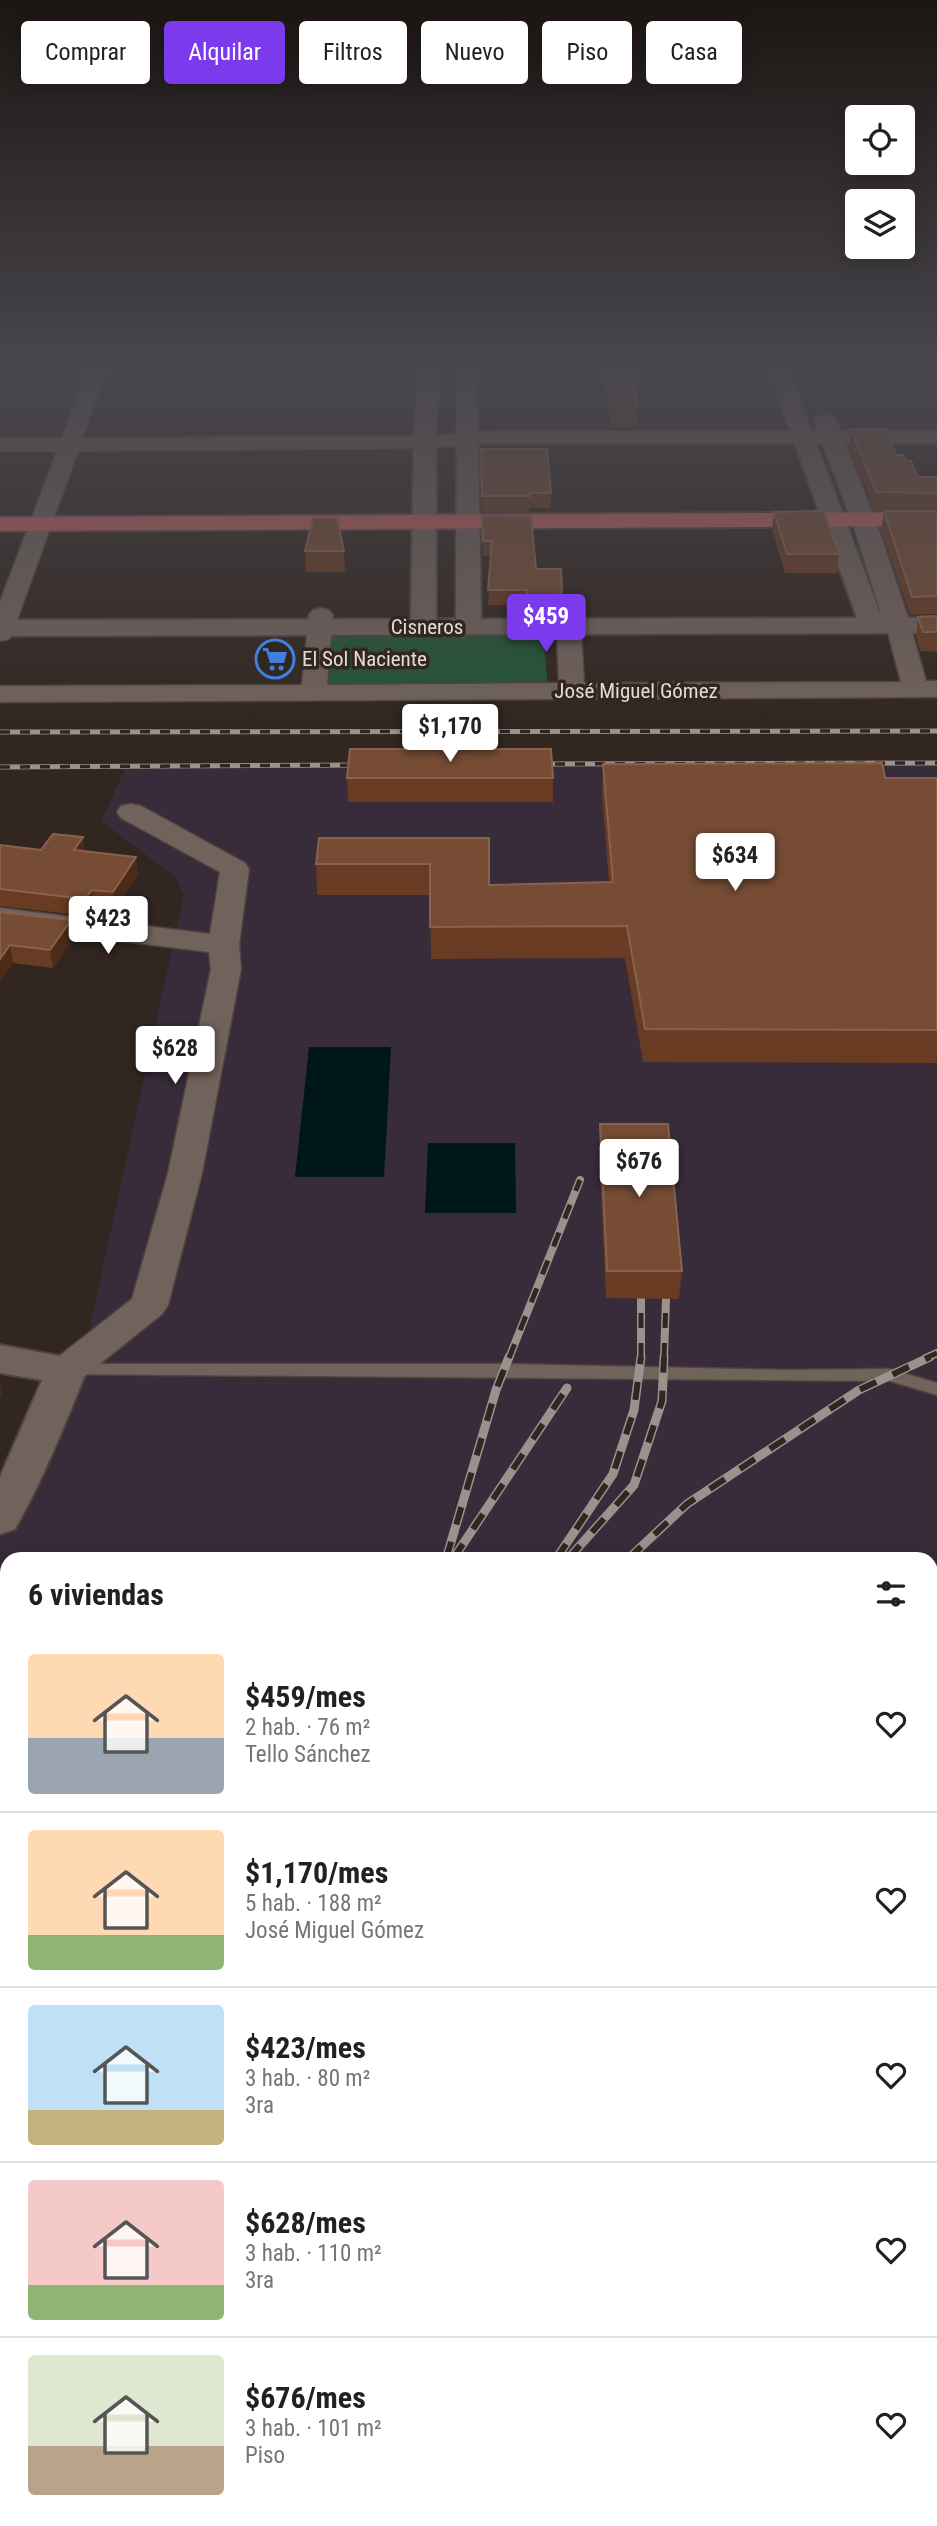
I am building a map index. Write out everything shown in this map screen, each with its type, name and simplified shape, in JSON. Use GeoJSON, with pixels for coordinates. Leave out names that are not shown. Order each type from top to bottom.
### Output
{"type":"FeatureCollection","features":[{"type":"Feature","properties":{"kind":"highway"},"geometry":{"type":"LineString","coordinates":[[0,524],[937,519]]}},
{"type":"Feature","properties":{"kind":"street"},"geometry":{"type":"LineString","coordinates":[[2,624],[54,489]]}},
{"type":"Feature","properties":{"kind":"street"},"geometry":{"type":"LineString","coordinates":[[423,621],[426,489]]}},
{"type":"Feature","properties":{"kind":"street"},"geometry":{"type":"LineString","coordinates":[[466,489],[469,622]]}},
{"type":"Feature","properties":{"kind":"street"},"geometry":{"type":"LineString","coordinates":[[822,489],[870,619]]}},
{"type":"Feature","properties":{"kind":"street"},"geometry":{"type":"LineString","coordinates":[[851,489],[897,619],[927,689]]}},
{"type":"Feature","properties":{"kind":"street","name":"Cisneros"},"geometry":{"type":"LineString","coordinates":[[2,624],[897,619],[937,613]]}},
{"type":"Feature","properties":{"kind":"street","name":"Cisneros"},"geometry":{"type":"LineString","coordinates":[[897,619],[937,625]]}},
{"type":"Feature","properties":{"kind":"street"},"geometry":{"type":"LineString","coordinates":[[314,693],[320,621]]}},
{"type":"Feature","properties":{"kind":"street"},"geometry":{"type":"LineString","coordinates":[[567,621],[572,691]]}},
{"type":"Feature","properties":{"kind":"street","name":"José Miguel Gómez"},"geometry":{"type":"LineString","coordinates":[[0,694],[927,689]]}},
{"type":"Feature","properties":{"kind":"street"},"geometry":{"type":"LineString","coordinates":[[0,1518],[22,1476],[67,1370],[149,1305],[185,1173],[226,969],[224,945],[234,869],[131,812]]}},
{"type":"Feature","properties":{"kind":"street"},"geometry":{"type":"LineString","coordinates":[[0,917],[224,945]]}},
{"type":"Feature","properties":{"kind":"street"},"geometry":{"type":"LineString","coordinates":[[0,1359],[67,1370]]}},
{"type":"Feature","properties":{"kind":"lane"},"geometry":{"type":"LineString","coordinates":[[67,1370],[476,1370],[784,1376],[890,1375],[937,1389]]}},
{"type":"Feature","properties":{"kind":"shaded area"},"geometry":{"type":"Polygon","coordinates":[[[937,761],[937,1552],[0,1552],[0,1513],[81,1368],[184,894],[174,876],[101,821],[125,769],[937,761]]]}},
{"type":"Feature","properties":{"kind":"shaded area"},"geometry":{"type":"Polygon","coordinates":[[[309,1047],[391,1047],[384,1177],[295,1177],[309,1047]]]}},
{"type":"Feature","properties":{"kind":"shaded area"},"geometry":{"type":"Polygon","coordinates":[[[428,1143],[515,1143],[516,1213],[425,1213],[428,1143]]]}},
{"type":"Feature","properties":{"kind":"green space"},"geometry":{"type":"Polygon","coordinates":[[[331,634],[543,634],[548,688],[322,690],[331,634]]]}},
{"type":"Feature","properties":{"kind":"building"},"geometry":{"type":"Polygon","coordinates":[[[482,489],[551,489],[551,493],[529,493],[530,496],[482,496],[482,489]]]}},
{"type":"Feature","properties":{"kind":"building"},"geometry":{"type":"Polygon","coordinates":[[[875,489],[937,489],[937,493],[876,492],[875,489]]]}},
{"type":"Feature","properties":{"kind":"building"},"geometry":{"type":"Polygon","coordinates":[[[824,511],[839,554],[787,554],[774,512],[824,511]]]}},
{"type":"Feature","properties":{"kind":"building"},"geometry":{"type":"Polygon","coordinates":[[[884,511],[937,511],[937,596],[912,597],[884,511]]]}},
{"type":"Feature","properties":{"kind":"building"},"geometry":{"type":"Polygon","coordinates":[[[482,516],[531,516],[536,569],[561,569],[562,592],[557,595],[527,595],[527,590],[488,590],[492,541],[483,541],[482,516]]]}},
{"type":"Feature","properties":{"kind":"building"},"geometry":{"type":"Polygon","coordinates":[[[313,518],[337,518],[344,551],[305,551],[313,518]]]}},
{"type":"Feature","properties":{"kind":"building"},"geometry":{"type":"Polygon","coordinates":[[[937,616],[937,632],[923,632],[918,617],[937,616]]]}},
{"type":"Feature","properties":{"kind":"building"},"geometry":{"type":"Polygon","coordinates":[[[350,749],[551,749],[553,778],[347,778],[350,749]]]}},
{"type":"Feature","properties":{"kind":"building"},"geometry":{"type":"Polygon","coordinates":[[[882,763],[885,778],[937,778],[937,1030],[645,1029],[627,926],[430,927],[430,864],[316,864],[319,838],[489,838],[489,885],[613,882],[603,764],[882,763]]]}},
{"type":"Feature","properties":{"kind":"building"},"geometry":{"type":"Polygon","coordinates":[[[53,834],[83,837],[74,850],[136,857],[113,892],[92,890],[85,899],[0,889],[0,845],[41,850],[53,834]]]}},
{"type":"Feature","properties":{"kind":"building"},"geometry":{"type":"Polygon","coordinates":[[[0,912],[71,920],[50,950],[10,945],[0,959],[0,912]]]}},
{"type":"Feature","properties":{"kind":"building"},"geometry":{"type":"Polygon","coordinates":[[[600,1124],[668,1124],[682,1271],[607,1271],[600,1124]]]}},
{"type":"Feature","properties":{"kind":"railway"},"geometry":{"type":"LineString","coordinates":[[0,732],[937,731]]}},
{"type":"Feature","properties":{"kind":"railway"},"geometry":{"type":"LineString","coordinates":[[535,764],[937,763]]}},
{"type":"Feature","properties":{"kind":"railway"},"geometry":{"type":"LineString","coordinates":[[0,767],[367,765]]}},
{"type":"Feature","properties":{"kind":"railway"},"geometry":{"type":"LineString","coordinates":[[509,1358],[580,1180]]}},
{"type":"Feature","properties":{"kind":"railway"},"geometry":{"type":"LineString","coordinates":[[641,1299],[641,1357]]}},
{"type":"Feature","properties":{"kind":"railway"},"geometry":{"type":"LineString","coordinates":[[664,1358],[666,1299]]}},
{"type":"Feature","properties":{"kind":"railway"},"geometry":{"type":"LineString","coordinates":[[926,1358],[937,1353]]}},
{"type":"Feature","properties":{"kind":"railway"},"geometry":{"type":"LineString","coordinates":[[448,1552],[496,1390],[509,1357]]}},
{"type":"Feature","properties":{"kind":"railway"},"geometry":{"type":"LineString","coordinates":[[561,1552],[613,1474],[634,1410],[641,1357]]}},
{"type":"Feature","properties":{"kind":"railway"},"geometry":{"type":"LineString","coordinates":[[574,1552],[634,1485],[662,1401],[664,1357]]}},
{"type":"Feature","properties":{"kind":"railway"},"geometry":{"type":"LineString","coordinates":[[636,1552],[687,1504],[859,1390],[930,1357]]}},
{"type":"Feature","properties":{"kind":"railway"},"geometry":{"type":"LineString","coordinates":[[458,1552],[567,1388]]}},
{"type":"Feature","properties":{"kind":"place","name":"El Sol Naciente"},"geometry":{"type":"Point","coordinates":[275,659]}}]}
